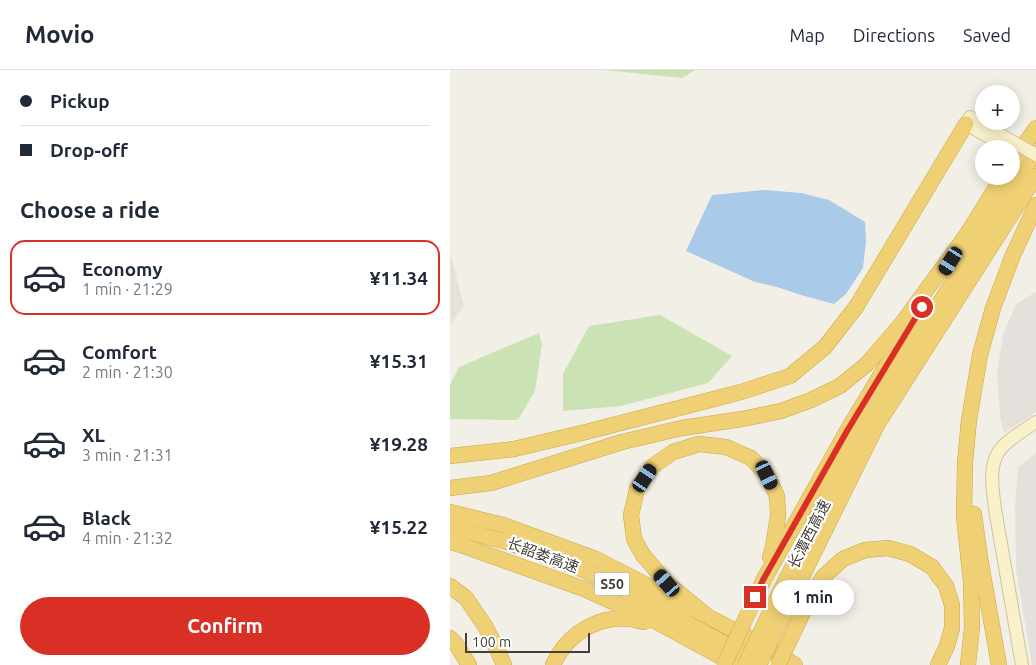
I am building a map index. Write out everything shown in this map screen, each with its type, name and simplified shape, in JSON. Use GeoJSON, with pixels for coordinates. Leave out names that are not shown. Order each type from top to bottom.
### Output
{"type":"FeatureCollection","features":[{"type":"Feature","properties":{"kind":"highway"},"geometry":{"type":"LineString","coordinates":[[450,456],[514,449],[741,392],[790,376],[825,347],[856,307],[966,124]]}},
{"type":"Feature","properties":{"kind":"highway"},"geometry":{"type":"LineString","coordinates":[[1020,151],[1036,128]]}},
{"type":"Feature","properties":{"kind":"highway","name":"长潭西高速"},"geometry":{"type":"LineString","coordinates":[[759,665],[785,595],[866,419],[1036,153]]}},
{"type":"Feature","properties":{"kind":"highway","name":"长潭西高速"},"geometry":{"type":"LineString","coordinates":[[745,665],[877,425],[1036,176]]}},
{"type":"Feature","properties":{"kind":"highway"},"geometry":{"type":"LineString","coordinates":[[724,665],[763,580],[852,423],[997,185]]}},
{"type":"Feature","properties":{"kind":"highway"},"geometry":{"type":"LineString","coordinates":[[968,665],[972,627],[971,583],[964,516],[965,463],[969,420],[980,355],[993,308],[1013,255],[1036,205]]}},
{"type":"Feature","properties":{"kind":"highway"},"geometry":{"type":"LineString","coordinates":[[450,488],[491,483],[622,442],[682,428],[771,413],[812,400],[840,386],[867,364],[902,322],[970,230]]}},
{"type":"Feature","properties":{"kind":"highway"},"geometry":{"type":"LineString","coordinates":[[969,420],[974,512],[980,558],[1000,665]]}},
{"type":"Feature","properties":{"kind":"highway"},"geometry":{"type":"LineString","coordinates":[[707,616],[667,583],[643,556],[634,539],[631,515],[637,489],[653,466],[673,452],[699,444],[726,446],[751,458],[767,475],[776,496],[778,516],[773,547],[763,580]]}},
{"type":"Feature","properties":{"kind":"highway"},"geometry":{"type":"LineString","coordinates":[[450,512],[503,525],[596,560],[769,648],[790,664],[805,608],[823,577],[843,559],[865,550],[888,548],[910,554],[932,567],[946,586],[952,605],[952,628],[947,646],[938,665]]}},
{"type":"Feature","properties":{"kind":"highway","name":"长韶娄高速"},"geometry":{"type":"LineString","coordinates":[[450,527],[507,542],[586,571],[669,613],[763,665]]}},
{"type":"Feature","properties":{"kind":"highway","name":"长韶娄高速"},"geometry":{"type":"LineString","coordinates":[[450,542],[584,589],[655,621],[736,665]]}},
{"type":"Feature","properties":{"kind":"highway"},"geometry":{"type":"LineString","coordinates":[[450,586],[466,598],[485,626],[498,649],[504,665]]}},
{"type":"Feature","properties":{"kind":"highway"},"geometry":{"type":"LineString","coordinates":[[553,665],[559,653],[572,637],[587,627],[607,619],[635,619],[676,633]]}},
{"type":"Feature","properties":{"kind":"highway"},"geometry":{"type":"LineString","coordinates":[[450,638],[469,665]]}},
{"type":"Feature","properties":{"kind":"street"},"geometry":{"type":"LineString","coordinates":[[966,124],[970,117],[1001,140]]}},
{"type":"Feature","properties":{"kind":"street"},"geometry":{"type":"LineString","coordinates":[[1020,149],[1036,153]]}},
{"type":"Feature","properties":{"kind":"street"},"geometry":{"type":"LineString","coordinates":[[1020,153],[1036,164]]}},
{"type":"Feature","properties":{"kind":"street"},"geometry":{"type":"LineString","coordinates":[[1022,665],[992,483],[993,467],[998,452],[1014,437],[1036,422]]}},
{"type":"Feature","properties":{"kind":"street"},"geometry":{"type":"LineString","coordinates":[[1028,665],[1000,510],[998,485],[1000,466],[1006,453],[1036,430]]}},
{"type":"Feature","properties":{"kind":"shaded area"},"geometry":{"type":"Polygon","coordinates":[[[450,253],[464,306],[450,325],[450,253]]]}},
{"type":"Feature","properties":{"kind":"shaded area"},"geometry":{"type":"Polygon","coordinates":[[[1036,292],[1036,412],[1004,433],[1000,416],[997,373],[1003,335],[1016,304],[1036,292]]]}},
{"type":"Feature","properties":{"kind":"shaded area"},"geometry":{"type":"Polygon","coordinates":[[[1036,453],[1036,665],[1032,665],[1016,570],[1015,506],[1018,467],[1036,453]]]}},
{"type":"Feature","properties":{"kind":"green space"},"geometry":{"type":"Polygon","coordinates":[[[604,70],[695,70],[682,78],[604,70]]]}},
{"type":"Feature","properties":{"kind":"green space"},"geometry":{"type":"Polygon","coordinates":[[[660,315],[732,356],[708,383],[621,406],[563,411],[563,374],[589,326],[660,315]]]}},
{"type":"Feature","properties":{"kind":"green space"},"geometry":{"type":"Polygon","coordinates":[[[539,333],[542,344],[535,391],[518,420],[450,419],[450,385],[459,367],[539,333]]]}},
{"type":"Feature","properties":{"kind":"water"},"geometry":{"type":"Polygon","coordinates":[[[765,190],[801,193],[829,200],[865,222],[866,241],[863,268],[846,294],[834,304],[755,282],[686,251],[712,195],[765,190]]]}},
{"type":"Feature","properties":{"kind":"route"},"geometry":{"type":"LineString","coordinates":[[755,597],[847,431],[922,307]]}}]}
